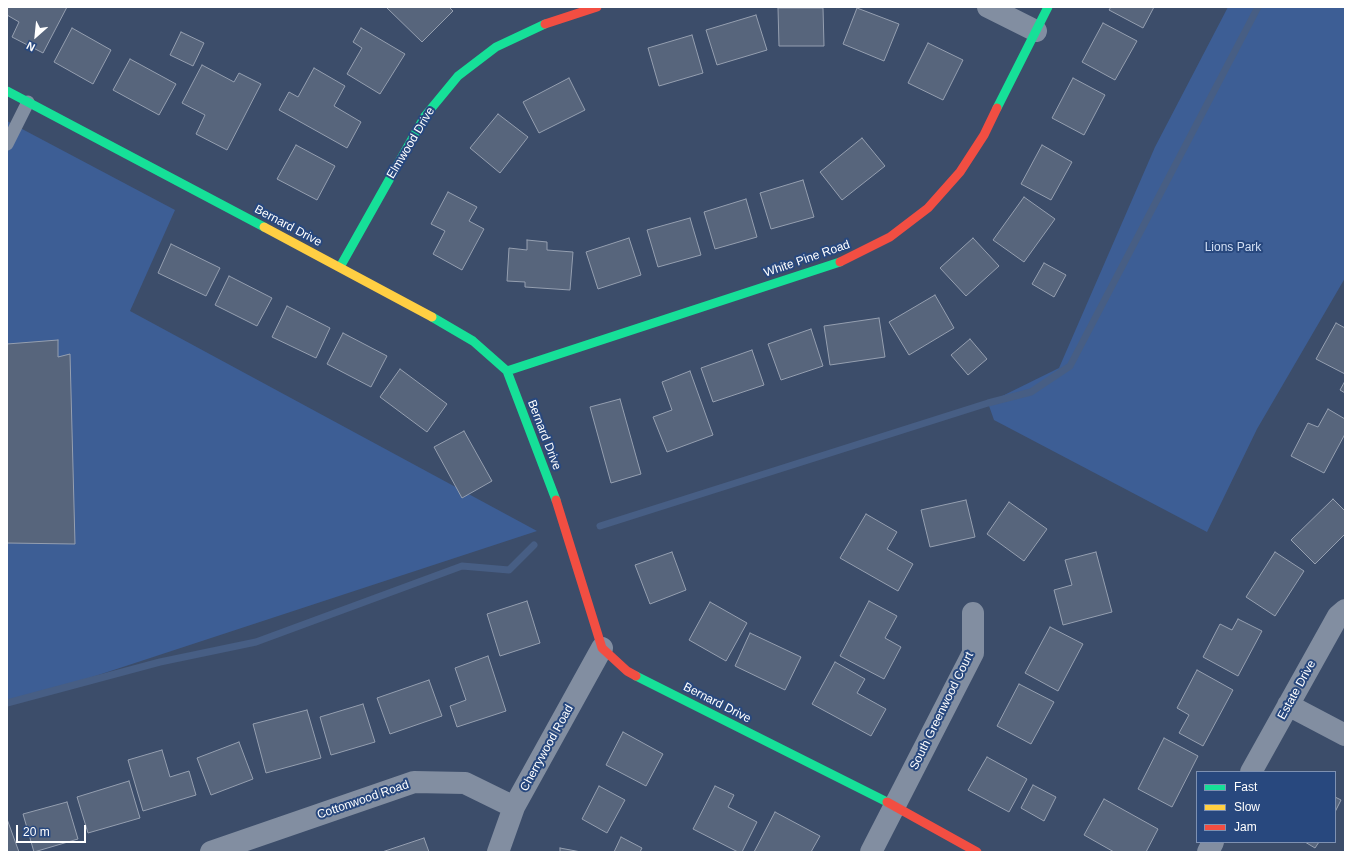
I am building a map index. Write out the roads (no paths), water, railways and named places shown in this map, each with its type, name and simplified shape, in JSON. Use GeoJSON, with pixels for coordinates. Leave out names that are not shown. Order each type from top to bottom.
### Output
{"type":"FeatureCollection","features":[{"type":"Feature","properties":{"kind":"street","name":"Elmwood Drive"},"geometry":{"type":"LineString","coordinates":[[340,267],[425,116],[458,76],[496,47],[536,27],[597,7]]}},
{"type":"Feature","properties":{"kind":"street"},"geometry":{"type":"LineString","coordinates":[[988,7],[1036,31]]}},
{"type":"Feature","properties":{"kind":"street","name":"White Pine Road"},"geometry":{"type":"LineString","coordinates":[[507,371],[847,260],[890,237],[928,208],[960,172],[984,135],[1048,7]]}},
{"type":"Feature","properties":{"kind":"street","name":"Bernard Drive"},"geometry":{"type":"LineString","coordinates":[[7,91],[340,267],[442,322],[473,341],[507,371],[561,513],[602,648],[627,671],[895,806],[977,852]]}},
{"type":"Feature","properties":{"kind":"street","name":"Estate Drive"},"geometry":{"type":"LineString","coordinates":[[1253,771],[1338,616],[1345,610]]}},
{"type":"Feature","properties":{"kind":"street","name":"South Greenwood Court"},"geometry":{"type":"LineString","coordinates":[[871,852],[973,653],[973,613]]}},
{"type":"Feature","properties":{"kind":"street","name":"Cherrywood Road"},"geometry":{"type":"LineString","coordinates":[[498,852],[514,807],[602,648]]}},
{"type":"Feature","properties":{"kind":"street"},"geometry":{"type":"LineString","coordinates":[[1288,705],[1345,735]]}},
{"type":"Feature","properties":{"kind":"street","name":"Cottonwood Road"},"geometry":{"type":"LineString","coordinates":[[211,852],[414,782],[465,783],[514,807]]}},
{"type":"Feature","properties":{"kind":"street"},"geometry":{"type":"LineString","coordinates":[[1208,852],[1212,843]]}},
{"type":"Feature","properties":{"kind":"lane"},"geometry":{"type":"LineString","coordinates":[[7,144],[28,102]]}},
{"type":"Feature","properties":{"kind":"waterway"},"geometry":{"type":"LineString","coordinates":[[600,526],[988,403],[1031,392],[1070,366],[1258,7]]}},
{"type":"Feature","properties":{"kind":"waterway"},"geometry":{"type":"LineString","coordinates":[[7,703],[160,662],[256,642],[462,566],[509,570],[534,545]]}},
{"type":"Feature","properties":{"kind":"park label","name":"Lions Park"},"geometry":{"type":"Point","coordinates":[1233,248]}}]}
